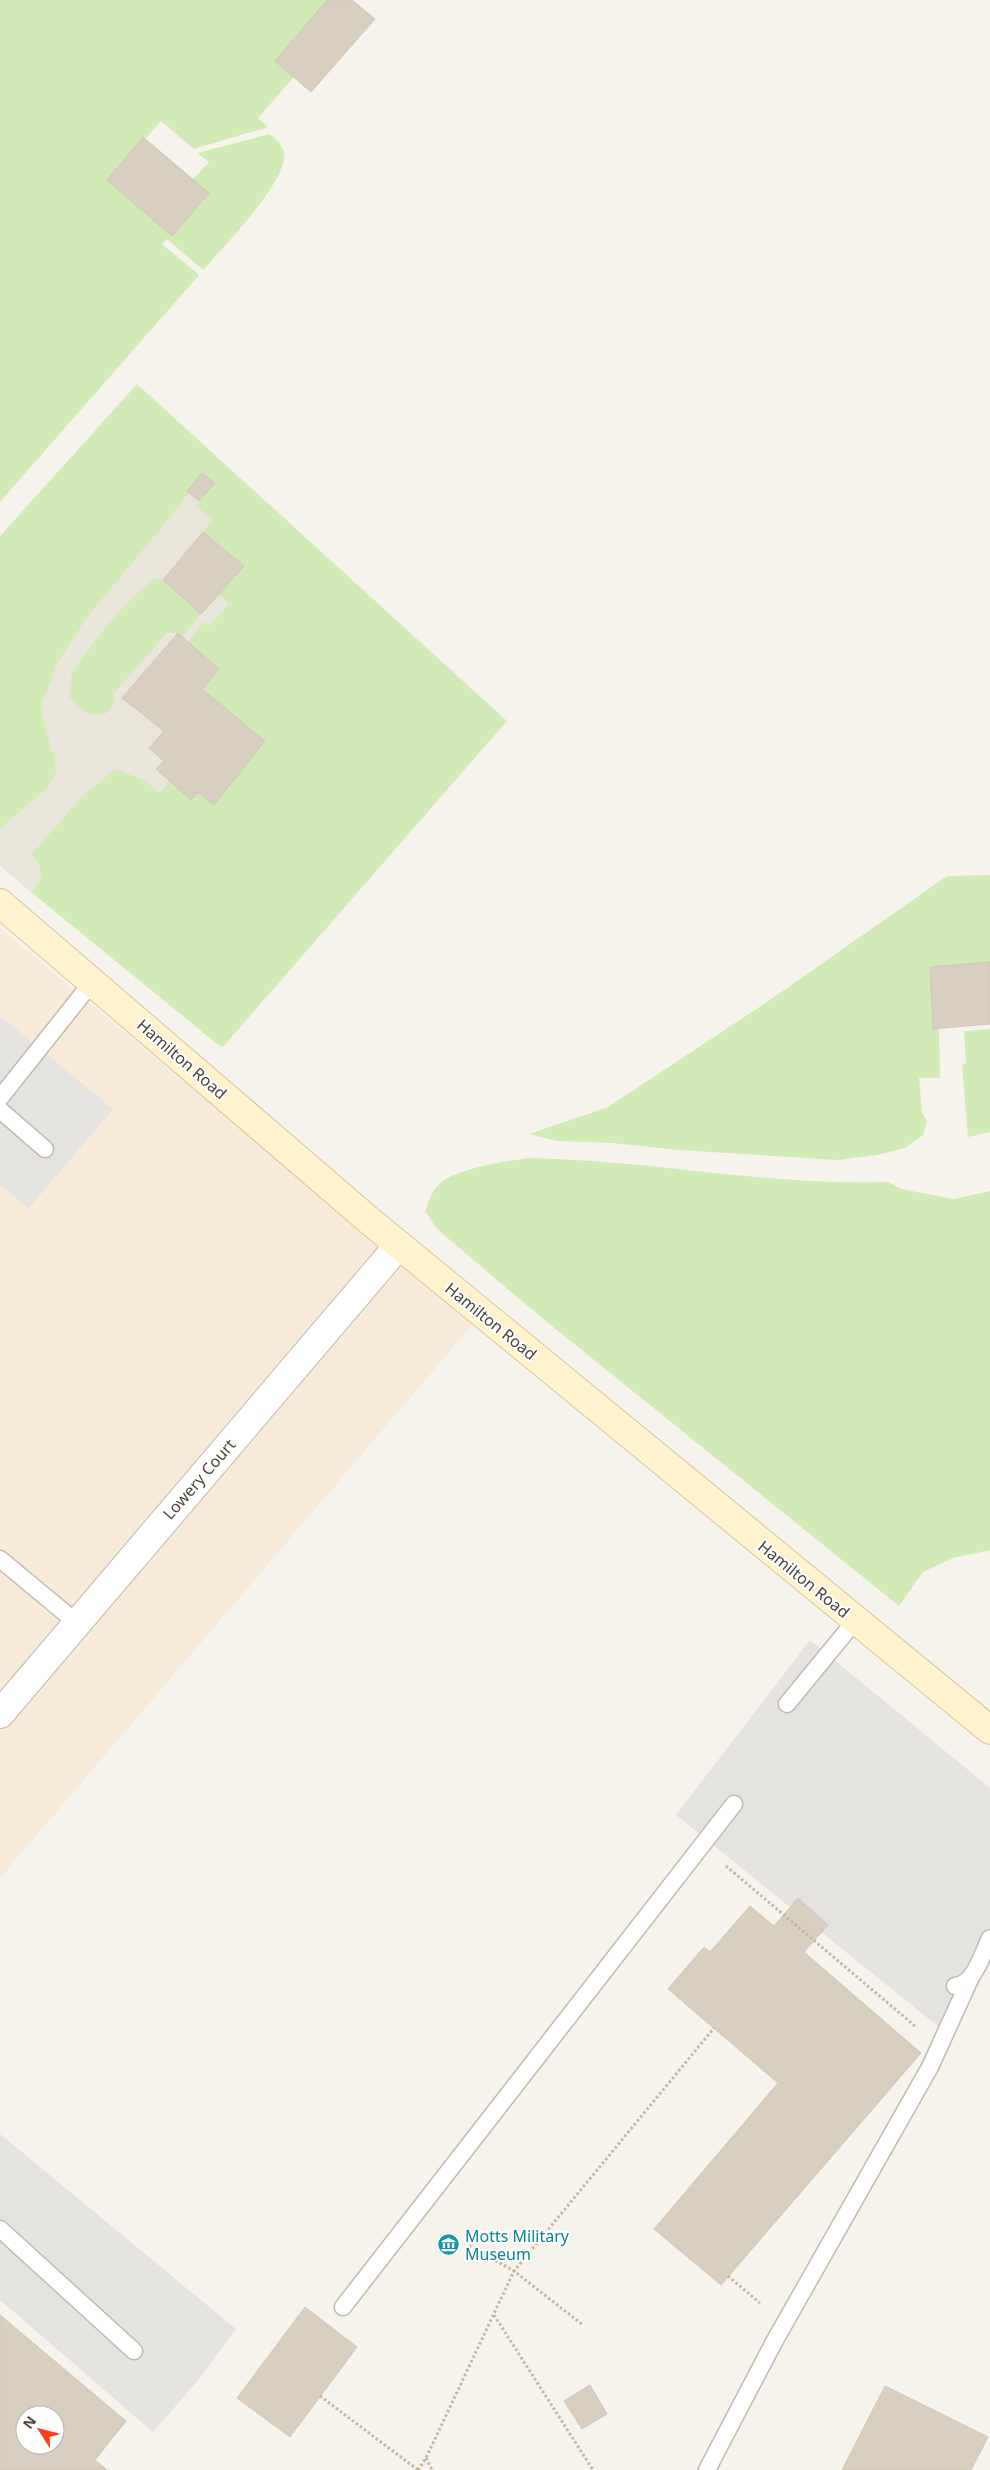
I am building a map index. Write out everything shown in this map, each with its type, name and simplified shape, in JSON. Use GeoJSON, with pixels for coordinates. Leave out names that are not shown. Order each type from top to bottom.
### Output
{"type":"FeatureCollection","features":[{"type":"Feature","properties":{"kind":"main road","name":"Hamilton Road"},"geometry":{"type":"LineString","coordinates":[[0,903],[399,1245],[990,1730]]}},
{"type":"Feature","properties":{"kind":"street","name":"Lowery Court"},"geometry":{"type":"LineString","coordinates":[[0,1714],[399,1245]]}},
{"type":"Feature","properties":{"kind":"lane"},"geometry":{"type":"LineString","coordinates":[[0,1098],[93,981]]}},
{"type":"Feature","properties":{"kind":"lane"},"geometry":{"type":"LineString","coordinates":[[0,1110],[45,1149]]}},
{"type":"Feature","properties":{"kind":"lane"},"geometry":{"type":"LineString","coordinates":[[0,1559],[77,1623]]}},
{"type":"Feature","properties":{"kind":"lane"},"geometry":{"type":"LineString","coordinates":[[788,1704],[855,1621]]}},
{"type":"Feature","properties":{"kind":"lane"},"geometry":{"type":"LineString","coordinates":[[343,2307],[734,1804]]}},
{"type":"Feature","properties":{"kind":"lane"},"geometry":{"type":"LineString","coordinates":[[706,2470],[774,2342],[930,2066],[990,1938]]}},
{"type":"Feature","properties":{"kind":"lane"},"geometry":{"type":"LineString","coordinates":[[955,1986],[962,1985],[971,1977]]}},
{"type":"Feature","properties":{"kind":"lane"},"geometry":{"type":"LineString","coordinates":[[0,2229],[134,2351]]}},
{"type":"Feature","properties":{"kind":"path"},"geometry":{"type":"LineString","coordinates":[[721,1862],[920,2030]]}},
{"type":"Feature","properties":{"kind":"path"},"geometry":{"type":"LineString","coordinates":[[320,2396],[418,2470],[426,2458],[514,2271],[714,2028]]}},
{"type":"Feature","properties":{"kind":"path"},"geometry":{"type":"LineString","coordinates":[[469,2246],[514,2271],[583,2325]]}},
{"type":"Feature","properties":{"kind":"path"},"geometry":{"type":"LineString","coordinates":[[728,2276],[762,2305]]}},
{"type":"Feature","properties":{"kind":"path"},"geometry":{"type":"LineString","coordinates":[[493,2315],[593,2470]]}},
{"type":"Feature","properties":{"kind":"path"},"geometry":{"type":"LineString","coordinates":[[426,2458],[432,2470]]}},
{"type":"Feature","properties":{"kind":"shaded area"},"geometry":{"type":"Polygon","coordinates":[[[189,493],[199,501],[197,507],[213,521],[204,532],[244,566],[229,603],[210,625],[219,669],[203,689],[265,741],[214,805],[160,792],[144,780],[125,774],[39,866],[42,877],[31,892],[0,866],[0,829],[47,788],[55,759],[45,728],[41,706],[48,686],[58,662],[89,615],[189,493]]]}},
{"type":"Feature","properties":{"kind":"shaded area"},"geometry":{"type":"Polygon","coordinates":[[[0,928],[473,1324],[0,1878],[0,928]]]}},
{"type":"Feature","properties":{"kind":"shaded area"},"geometry":{"type":"Polygon","coordinates":[[[0,1016],[113,1109],[29,1208],[0,1185],[0,1016]]]}},
{"type":"Feature","properties":{"kind":"shaded area"},"geometry":{"type":"Polygon","coordinates":[[[810,1640],[990,1788],[990,1938],[940,2028],[676,1815],[810,1640]]]}},
{"type":"Feature","properties":{"kind":"shaded area"},"geometry":{"type":"Polygon","coordinates":[[[0,2134],[236,2329],[199,2379],[153,2432],[0,2300],[0,2134]]]}},
{"type":"Feature","properties":{"kind":"green space"},"geometry":{"type":"Polygon","coordinates":[[[0,0],[327,0],[275,61],[294,77],[258,118],[268,127],[194,149],[161,121],[145,139],[143,137],[107,180],[172,236],[209,193],[193,179],[209,162],[197,153],[270,134],[280,143],[284,152],[282,168],[264,198],[203,270],[167,239],[162,244],[199,275],[0,502],[0,0]]]}},
{"type":"Feature","properties":{"kind":"green space"},"geometry":{"type":"Polygon","coordinates":[[[137,384],[507,721],[222,1048],[31,892],[42,877],[39,866],[32,854],[83,795],[115,769],[144,780],[160,792],[170,782],[191,800],[198,792],[214,805],[265,741],[202,689],[219,668],[188,642],[204,622],[210,625],[229,603],[219,594],[244,566],[203,532],[213,521],[196,506],[214,483],[202,473],[187,491],[189,493],[176,510],[89,615],[58,662],[41,706],[45,728],[55,759],[56,774],[47,788],[0,829],[0,536],[137,384]]]}},
{"type":"Feature","properties":{"kind":"green space"},"geometry":{"type":"Polygon","coordinates":[[[155,578],[163,580],[201,614],[182,637],[178,633],[167,633],[113,694],[115,703],[107,713],[95,715],[85,712],[69,696],[72,672],[104,629],[130,600],[155,578]]]}},
{"type":"Feature","properties":{"kind":"green space"},"geometry":{"type":"Polygon","coordinates":[[[990,875],[990,962],[930,967],[933,1029],[939,1029],[940,1078],[919,1078],[922,1112],[927,1121],[923,1135],[905,1148],[877,1155],[838,1160],[679,1150],[612,1143],[557,1141],[529,1134],[608,1107],[770,1000],[947,876],[990,875]]]}},
{"type":"Feature","properties":{"kind":"green space"},"geometry":{"type":"Polygon","coordinates":[[[990,1029],[990,1132],[968,1137],[962,1065],[966,1063],[964,1031],[990,1029]]]}},
{"type":"Feature","properties":{"kind":"green space"},"geometry":{"type":"Polygon","coordinates":[[[528,1158],[618,1163],[798,1180],[888,1182],[901,1189],[954,1199],[990,1191],[990,1550],[953,1558],[923,1572],[899,1606],[542,1318],[437,1229],[425,1211],[434,1190],[441,1182],[452,1176],[478,1167],[528,1158]]]}},
{"type":"Feature","properties":{"kind":"building"},"geometry":{"type":"Polygon","coordinates":[[[327,0],[352,0],[375,19],[311,92],[275,61],[327,0]]]}},
{"type":"Feature","properties":{"kind":"building"},"geometry":{"type":"Polygon","coordinates":[[[143,137],[209,193],[172,236],[107,180],[143,137]]]}},
{"type":"Feature","properties":{"kind":"building"},"geometry":{"type":"Polygon","coordinates":[[[202,473],[215,483],[199,501],[187,491],[202,473]]]}},
{"type":"Feature","properties":{"kind":"building"},"geometry":{"type":"Polygon","coordinates":[[[203,532],[244,566],[201,614],[163,580],[203,532]]]}},
{"type":"Feature","properties":{"kind":"building"},"geometry":{"type":"Polygon","coordinates":[[[178,633],[219,669],[202,689],[265,741],[214,805],[198,792],[191,800],[156,769],[164,761],[149,748],[164,731],[122,698],[178,633]]]}},
{"type":"Feature","properties":{"kind":"building"},"geometry":{"type":"Polygon","coordinates":[[[990,962],[990,1024],[933,1029],[930,967],[990,962]]]}},
{"type":"Feature","properties":{"kind":"building"},"geometry":{"type":"Polygon","coordinates":[[[798,1898],[828,1925],[804,1952],[921,2053],[721,2285],[654,2229],[778,2083],[668,1989],[704,1947],[710,1952],[750,1906],[774,1926],[798,1898]]]}},
{"type":"Feature","properties":{"kind":"building"},"geometry":{"type":"Polygon","coordinates":[[[305,2307],[357,2347],[290,2437],[237,2398],[305,2307]]]}},
{"type":"Feature","properties":{"kind":"building"},"geometry":{"type":"Polygon","coordinates":[[[0,2315],[126,2421],[95,2460],[107,2470],[0,2470],[0,2315]]]}},
{"type":"Feature","properties":{"kind":"building"},"geometry":{"type":"Polygon","coordinates":[[[590,2385],[607,2414],[582,2429],[564,2401],[590,2385]]]}},
{"type":"Feature","properties":{"kind":"building"},"geometry":{"type":"Polygon","coordinates":[[[885,2386],[988,2437],[971,2470],[842,2470],[885,2386]]]}},
{"type":"Feature","properties":{"kind":"place","name":"Motts Military Museum"},"geometry":{"type":"Point","coordinates":[449,2245]}}]}
